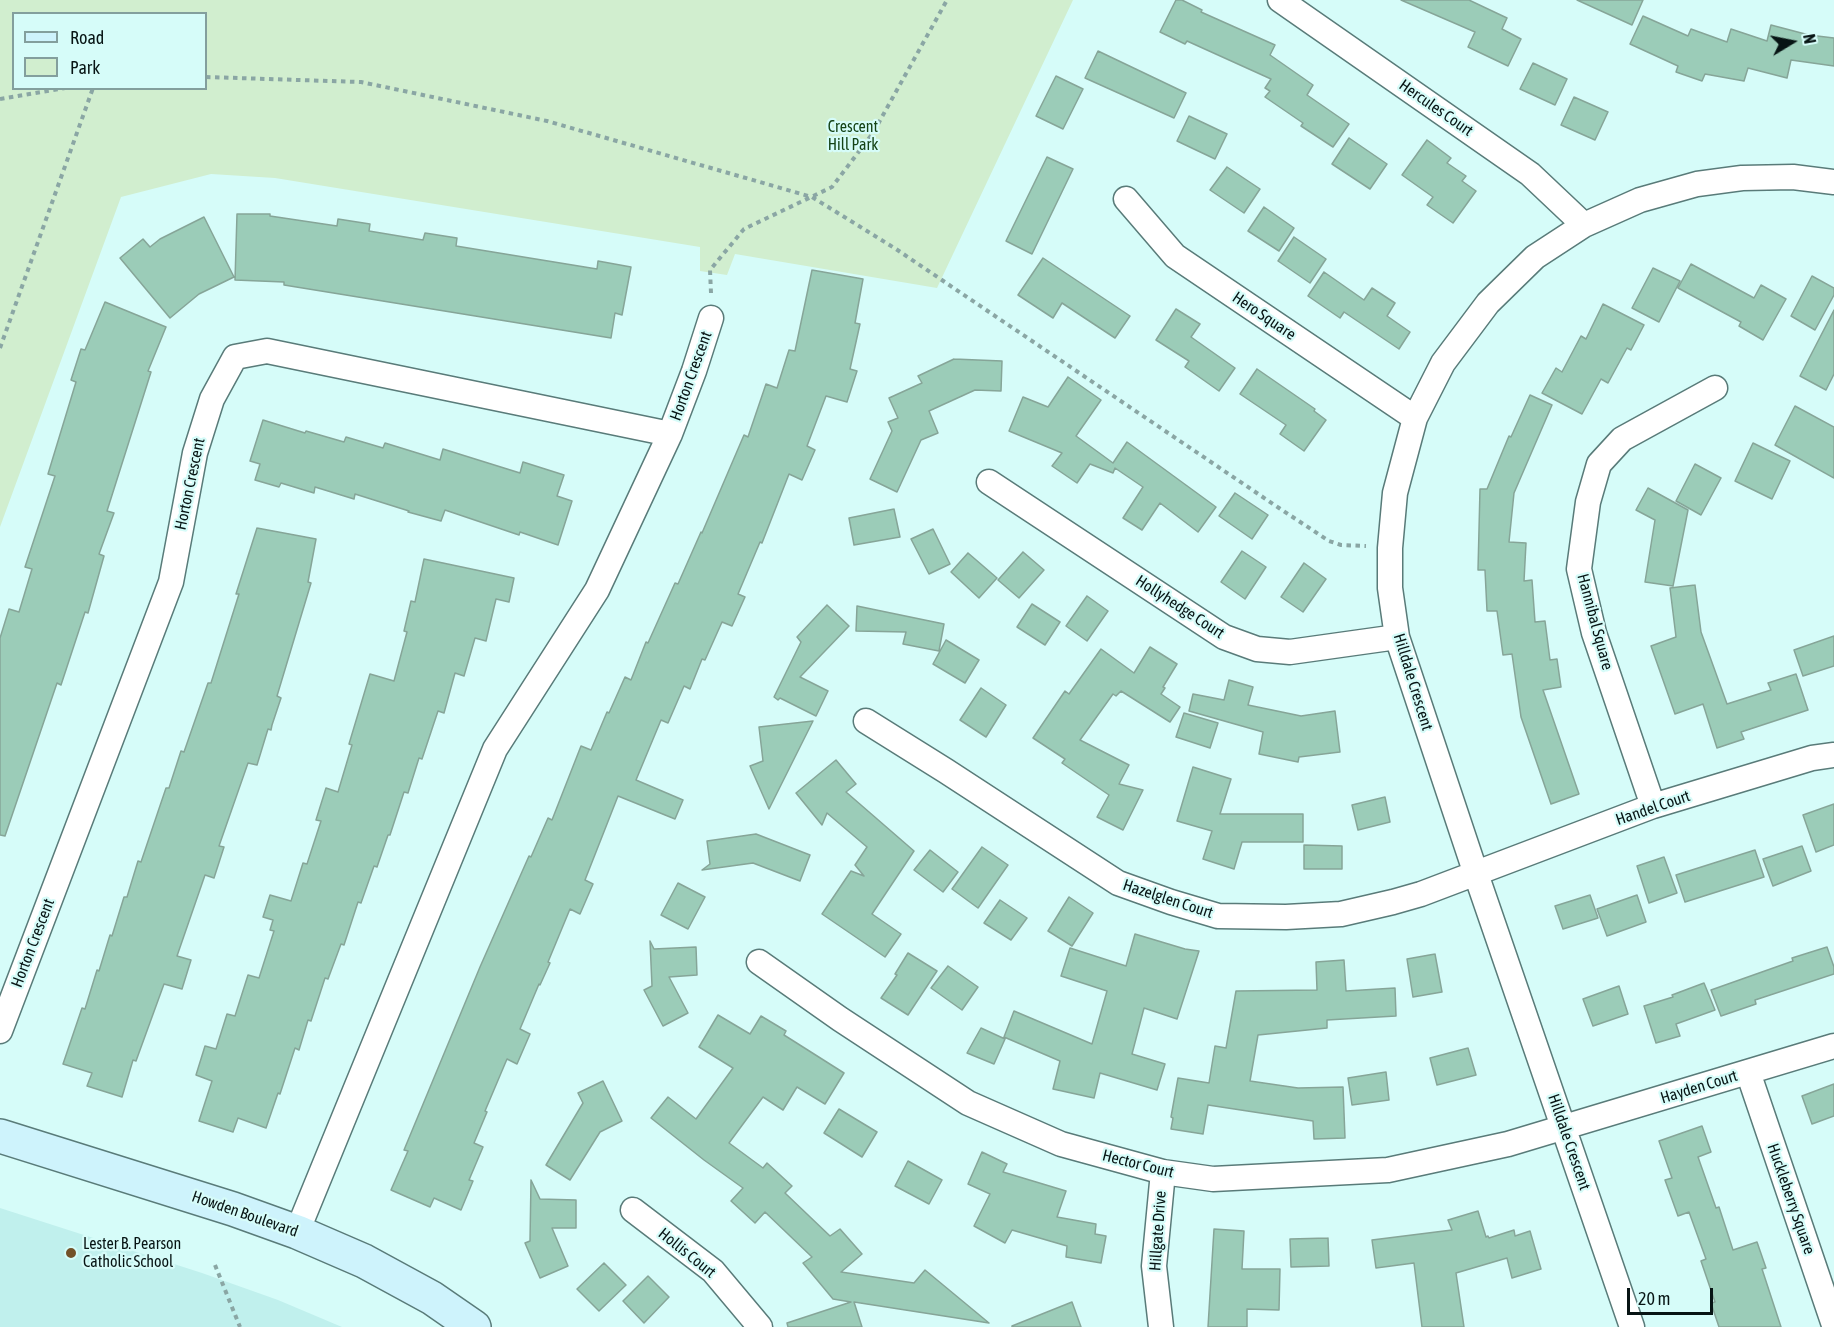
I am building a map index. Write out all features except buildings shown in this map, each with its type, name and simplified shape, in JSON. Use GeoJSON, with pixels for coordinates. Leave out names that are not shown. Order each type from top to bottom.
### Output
{"type":"FeatureCollection","features":[{"type":"Feature","properties":{"kind":"street","name":"Hercules Court"},"geometry":{"type":"LineString","coordinates":[[1280,0],[1530,174],[1584,225]]}},
{"type":"Feature","properties":{"kind":"street","name":"Hilldale Crescent"},"geometry":{"type":"LineString","coordinates":[[1632,1327],[1397,637],[1390,588],[1390,548],[1395,493],[1415,418],[1443,363],[1488,303],[1536,257],[1584,225],[1640,200],[1697,184],[1742,178],[1793,177],[1834,182]]}},
{"type":"Feature","properties":{"kind":"street","name":"Hero Square"},"geometry":{"type":"LineString","coordinates":[[1126,199],[1175,256],[1415,418]]}},
{"type":"Feature","properties":{"kind":"street","name":"Horton Crescent"},"geometry":{"type":"LineString","coordinates":[[297,1232],[495,749],[597,590],[670,434],[711,318]]}},
{"type":"Feature","properties":{"kind":"street","name":"Horton Crescent"},"geometry":{"type":"LineString","coordinates":[[0,1031],[171,582],[195,453],[212,399],[235,357],[267,351],[670,434]]}},
{"type":"Feature","properties":{"kind":"street","name":"Hannibal Square"},"geometry":{"type":"LineString","coordinates":[[1653,806],[1594,633],[1579,569],[1588,502],[1599,464],[1622,439],[1715,388]]}},
{"type":"Feature","properties":{"kind":"street","name":"Hollyhedge Court"},"geometry":{"type":"LineString","coordinates":[[989,482],[1224,637],[1257,649],[1290,652],[1397,637]]}},
{"type":"Feature","properties":{"kind":"street","name":"Hazelglen Court"},"geometry":{"type":"LineString","coordinates":[[866,721],[1118,884],[1218,916],[1286,917],[1341,914],[1420,894],[1476,874]]}},
{"type":"Feature","properties":{"kind":"street","name":"Handel Court"},"geometry":{"type":"LineString","coordinates":[[1476,874],[1653,806],[1812,758],[1834,755]]}},
{"type":"Feature","properties":{"kind":"street","name":"Hector Court"},"geometry":{"type":"LineString","coordinates":[[759,962],[840,1020],[968,1103],[1061,1144],[1162,1172],[1213,1179],[1388,1170],[1508,1144],[1563,1128]]}},
{"type":"Feature","properties":{"kind":"street","name":"Hayden Court"},"geometry":{"type":"LineString","coordinates":[[1563,1128],[1834,1047]]}},
{"type":"Feature","properties":{"kind":"street","name":"Huckleberry Square"},"geometry":{"type":"LineString","coordinates":[[1748,1072],[1834,1325]]}},
{"type":"Feature","properties":{"kind":"street","name":"Howden Boulevard"},"geometry":{"type":"LineString","coordinates":[[0,1137],[233,1209],[297,1232],[364,1261],[432,1298],[474,1327]]}},
{"type":"Feature","properties":{"kind":"street","name":"Hillgate Drive"},"geometry":{"type":"LineString","coordinates":[[1161,1327],[1154,1266],[1162,1172]]}},
{"type":"Feature","properties":{"kind":"street","name":"Hollis Court"},"geometry":{"type":"LineString","coordinates":[[633,1210],[713,1271],[760,1327]]}},
{"type":"Feature","properties":{"kind":"path"},"geometry":{"type":"LineString","coordinates":[[711,318],[710,270],[744,229],[832,187],[873,133],[947,0]]}},
{"type":"Feature","properties":{"kind":"path"},"geometry":{"type":"LineString","coordinates":[[207,77],[361,82],[547,121],[812,196],[896,249],[1329,541],[1341,545],[1390,548]]}},
{"type":"Feature","properties":{"kind":"path"},"geometry":{"type":"LineString","coordinates":[[0,99],[53,90]]}},
{"type":"Feature","properties":{"kind":"path"},"geometry":{"type":"LineString","coordinates":[[0,348],[92,90]]}},
{"type":"Feature","properties":{"kind":"path"},"geometry":{"type":"LineString","coordinates":[[215,1265],[240,1327]]}},
{"type":"Feature","properties":{"kind":"shaded area","name":"Lester B. Pearson Catholic School"},"geometry":{"type":"Polygon","coordinates":[[[0,1208],[202,1273],[278,1300],[342,1327],[0,1327],[0,1208]]]}},
{"type":"Feature","properties":{"kind":"green space","name":"Crescent Hill Park"},"geometry":{"type":"Polygon","coordinates":[[[0,0],[1073,0],[937,288],[735,254],[727,275],[700,271],[700,247],[275,178],[211,174],[121,197],[0,527],[0,0]]]}},
{"type":"Feature","properties":{"kind":"place","name":"Lester B. Pearson Catholic School"},"geometry":{"type":"Point","coordinates":[71,1253]}}]}
